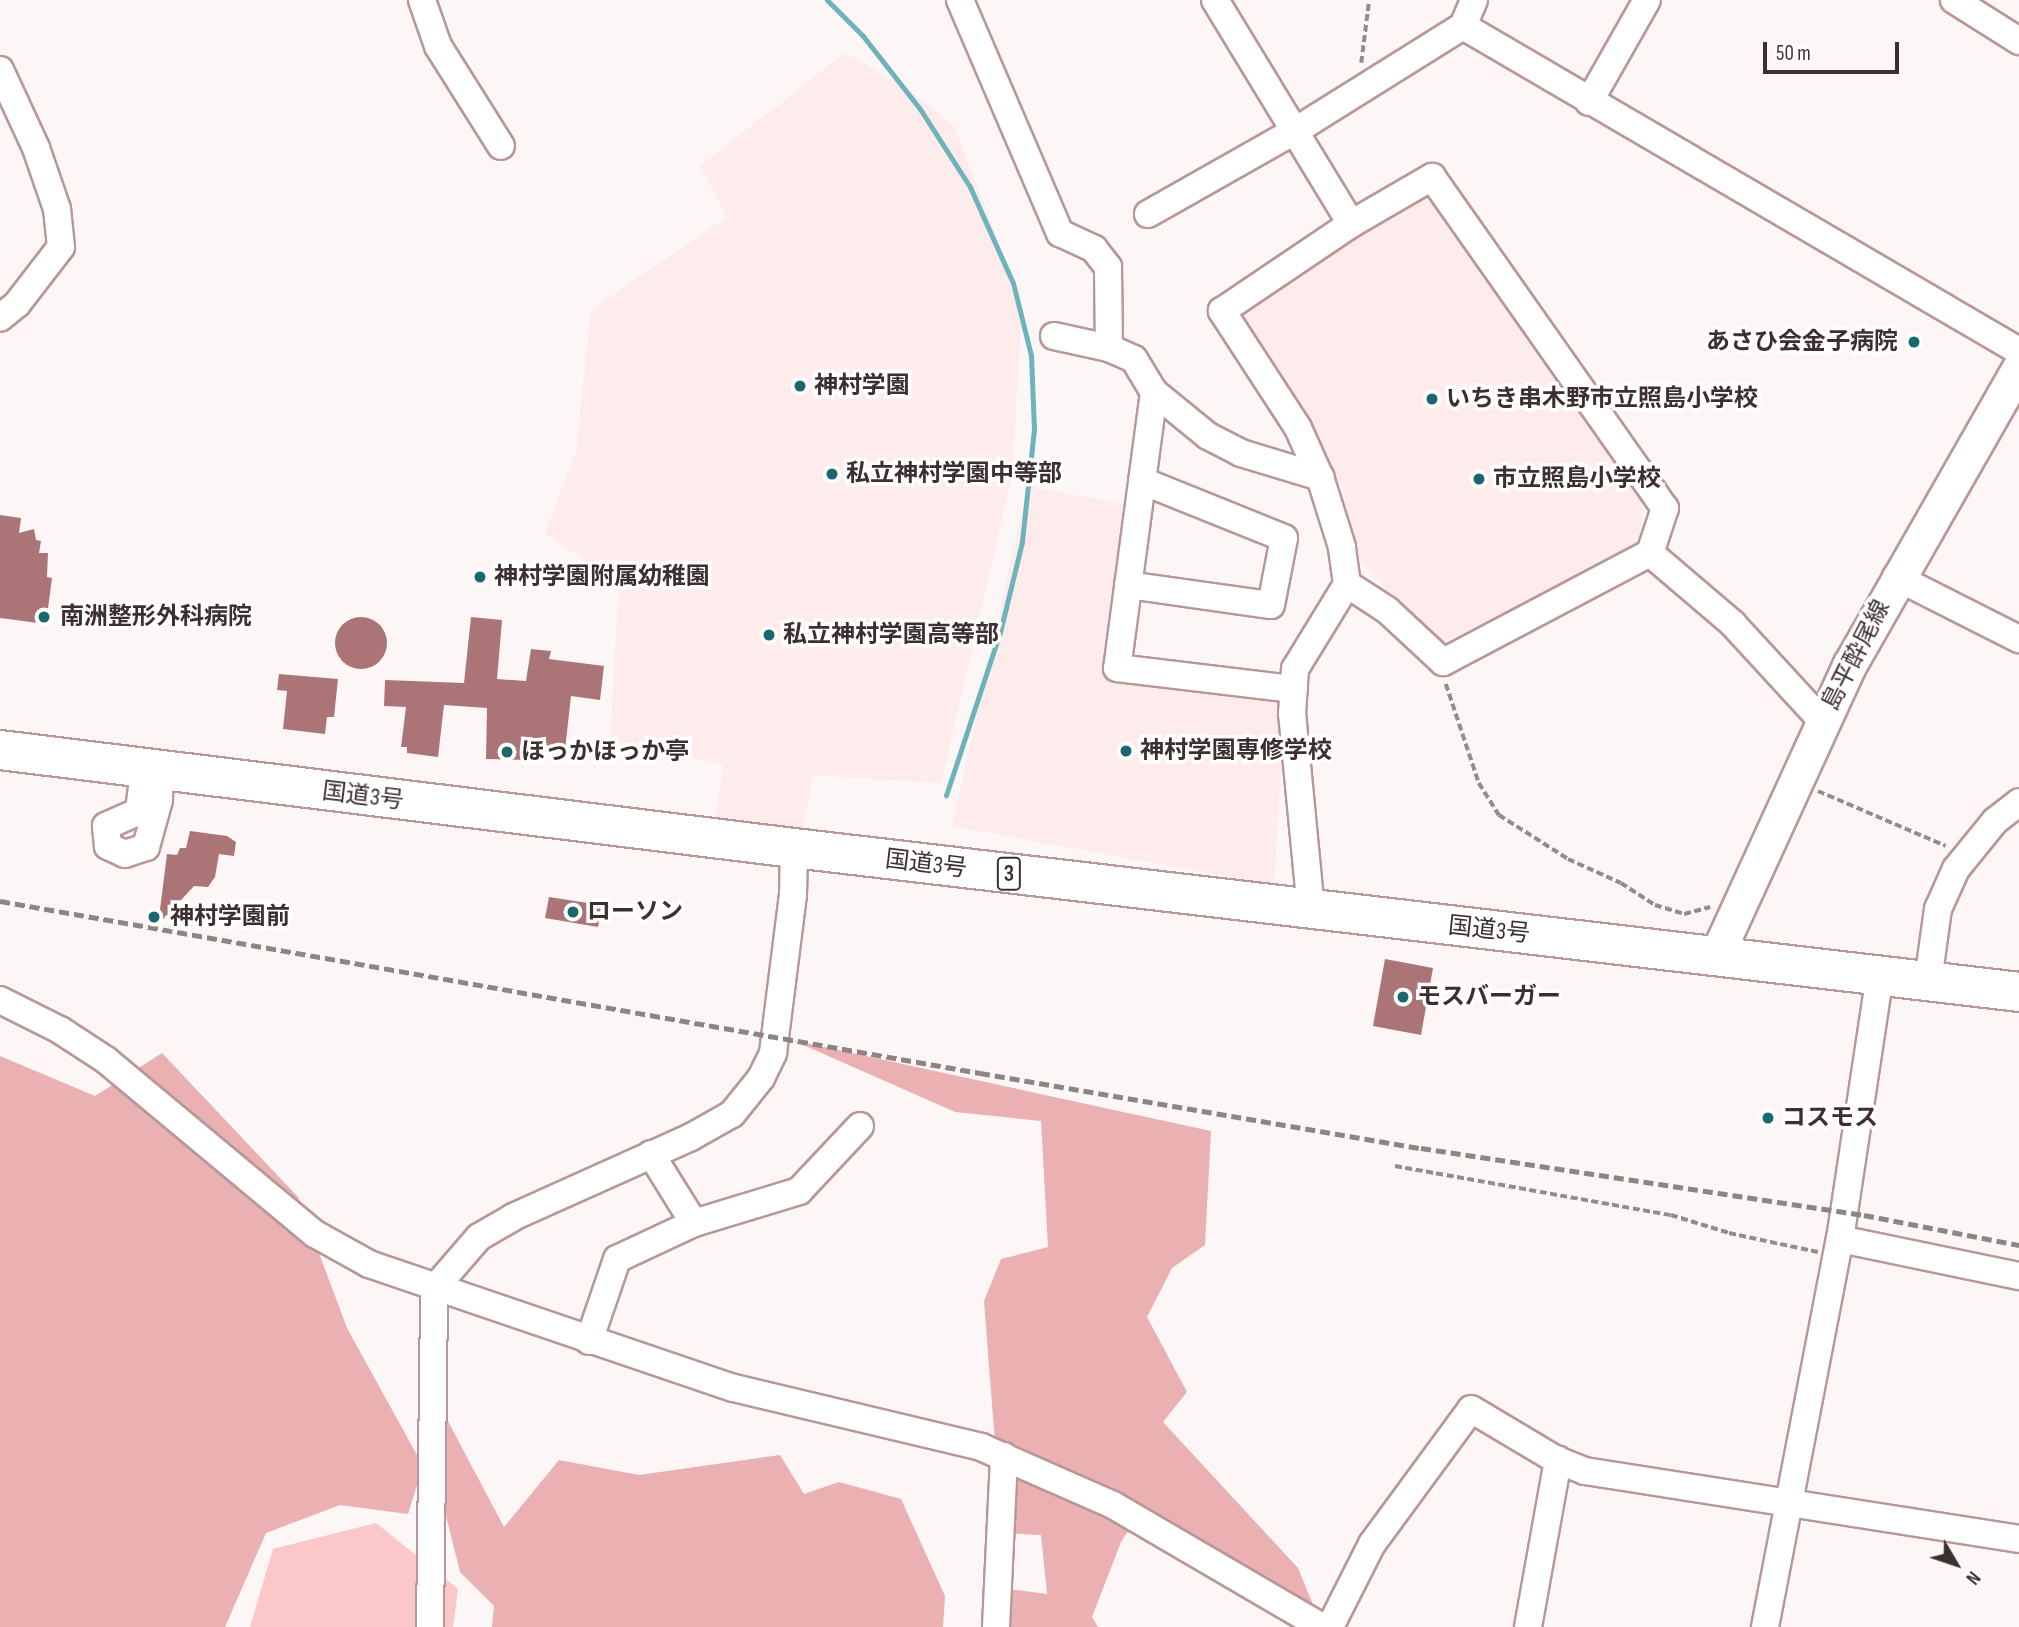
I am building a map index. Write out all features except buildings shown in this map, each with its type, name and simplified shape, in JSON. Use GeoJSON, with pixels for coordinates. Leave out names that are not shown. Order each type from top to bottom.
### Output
{"type":"FeatureCollection","features":[{"type":"Feature","properties":{"kind":"highway","name":"国道3号"},"geometry":{"type":"LineString","coordinates":[[0,750],[793,849],[1311,910],[1717,954],[2019,992]]}},
{"type":"Feature","properties":{"kind":"main road","name":"島平酔尾線"},"geometry":{"type":"LineString","coordinates":[[1717,954],[1823,722],[1896,577],[2019,368]]}},
{"type":"Feature","properties":{"kind":"street"},"geometry":{"type":"LineString","coordinates":[[422,0],[438,46],[501,146]]}},
{"type":"Feature","properties":{"kind":"street"},"geometry":{"type":"LineString","coordinates":[[960,0],[1055,224],[1060,233],[1094,249],[1108,267],[1109,348]]}},
{"type":"Feature","properties":{"kind":"street"},"geometry":{"type":"LineString","coordinates":[[1215,0],[1351,224]]}},
{"type":"Feature","properties":{"kind":"street"},"geometry":{"type":"LineString","coordinates":[[1148,214],[1295,131],[1463,26],[1474,0]]}},
{"type":"Feature","properties":{"kind":"street"},"geometry":{"type":"LineString","coordinates":[[1589,102],[1647,0]]}},
{"type":"Feature","properties":{"kind":"street"},"geometry":{"type":"LineString","coordinates":[[1954,0],[2019,41]]}},
{"type":"Feature","properties":{"kind":"street"},"geometry":{"type":"LineString","coordinates":[[1463,26],[2019,351]]}},
{"type":"Feature","properties":{"kind":"street"},"geometry":{"type":"LineString","coordinates":[[0,70],[36,148],[57,209],[61,247],[17,304],[0,318]]}},
{"type":"Feature","properties":{"kind":"street"},"geometry":{"type":"LineString","coordinates":[[1311,910],[1292,714],[1295,668],[1347,584],[1342,547],[1320,477],[1298,428],[1222,311],[1351,224],[1432,177],[1665,508],[1650,553],[1438,662],[1387,610],[1347,584]]}},
{"type":"Feature","properties":{"kind":"street"},"geometry":{"type":"LineString","coordinates":[[1054,336],[1109,348],[1134,359],[1154,392],[1178,416],[1241,453],[1320,477]]}},
{"type":"Feature","properties":{"kind":"street"},"geometry":{"type":"LineString","coordinates":[[1154,392],[1117,668],[1294,689]]}},
{"type":"Feature","properties":{"kind":"street"},"geometry":{"type":"LineString","coordinates":[[1128,585],[1271,605],[1284,538],[1142,481]]}},
{"type":"Feature","properties":{"kind":"street"},"geometry":{"type":"LineString","coordinates":[[1650,553],[1733,624],[1823,722]]}},
{"type":"Feature","properties":{"kind":"street"},"geometry":{"type":"LineString","coordinates":[[1896,577],[2019,639]]}},
{"type":"Feature","properties":{"kind":"street"},"geometry":{"type":"LineString","coordinates":[[1928,981],[1938,909],[1967,855],[1995,821],[2019,802]]}},
{"type":"Feature","properties":{"kind":"street"},"geometry":{"type":"LineString","coordinates":[[430,1627],[434,1289],[479,1237],[534,1206],[651,1154],[732,1114],[761,1078],[773,1054],[793,895],[793,849]]}},
{"type":"Feature","properties":{"kind":"street"},"geometry":{"type":"LineString","coordinates":[[1765,1627],[1786,1502],[1839,1248],[1880,976]]}},
{"type":"Feature","properties":{"kind":"street"},"geometry":{"type":"LineString","coordinates":[[0,1000],[60,1030],[106,1060],[315,1234],[369,1264],[434,1289],[734,1388],[811,1409],[908,1427],[1004,1456],[1114,1505],[1322,1627]]}},
{"type":"Feature","properties":{"kind":"street"},"geometry":{"type":"LineString","coordinates":[[589,1340],[617,1259],[694,1223],[799,1191],[860,1126]]}},
{"type":"Feature","properties":{"kind":"street"},"geometry":{"type":"LineString","coordinates":[[651,1154],[694,1223]]}},
{"type":"Feature","properties":{"kind":"street"},"geometry":{"type":"LineString","coordinates":[[1839,1248],[2019,1276]]}},
{"type":"Feature","properties":{"kind":"street"},"geometry":{"type":"LineString","coordinates":[[1330,1627],[1372,1544],[1471,1409],[1558,1460],[1585,1471],[2019,1536]]}},
{"type":"Feature","properties":{"kind":"street"},"geometry":{"type":"LineString","coordinates":[[996,1627],[1004,1456]]}},
{"type":"Feature","properties":{"kind":"street"},"geometry":{"type":"LineString","coordinates":[[1528,1627],[1558,1460]]}},
{"type":"Feature","properties":{"kind":"path"},"geometry":{"type":"LineString","coordinates":[[1357,93],[1369,0]]}},
{"type":"Feature","properties":{"kind":"path"},"geometry":{"type":"LineString","coordinates":[[1438,662],[1479,783],[1499,815],[1568,859],[1621,883],[1655,905],[1684,914],[1742,898]]}},
{"type":"Feature","properties":{"kind":"path"},"geometry":{"type":"LineString","coordinates":[[1796,781],[1967,855]]}},
{"type":"Feature","properties":{"kind":"path"},"geometry":{"type":"LineString","coordinates":[[1395,1166],[1671,1215],[1730,1233],[1839,1248]]}},
{"type":"Feature","properties":{"kind":"shaded area","name":"神村学園"},"geometry":{"type":"Polygon","coordinates":[[[845,53],[905,87],[954,126],[994,230],[1021,321],[1012,476],[941,783],[813,775],[803,829],[716,818],[723,764],[610,741],[619,584],[545,533],[576,452],[591,310],[727,217],[700,166],[845,53]]]}},
{"type":"Feature","properties":{"kind":"shaded area","name":"いちき串木野市立照島小学校"},"geometry":{"type":"Polygon","coordinates":[[[1434,184],[1644,500],[1638,549],[1436,646],[1358,558],[1342,486],[1234,313],[1434,184]]]}},
{"type":"Feature","properties":{"kind":"shaded area","name":"神村学園専修学校"},"geometry":{"type":"Polygon","coordinates":[[[1028,486],[1132,506],[1110,653],[1287,676],[1274,885],[952,826],[1028,486]]]}},
{"type":"Feature","properties":{"kind":"shaded area"},"geometry":{"type":"Polygon","coordinates":[[[792,1040],[1211,1131],[1205,1245],[1172,1268],[1147,1317],[1187,1392],[1163,1422],[1298,1568],[1314,1607],[1144,1507],[1121,1542],[1092,1617],[1098,1627],[1000,1627],[1000,1588],[1047,1594],[1041,1535],[1002,1533],[984,1301],[1001,1259],[1048,1247],[1041,1121],[955,1112],[792,1040]]]}},
{"type":"Feature","properties":{"kind":"shaded area"},"geometry":{"type":"Polygon","coordinates":[[[162,1053],[298,1197],[347,1328],[423,1466],[408,1514],[340,1505],[266,1533],[225,1627],[0,1627],[0,1056],[95,1096],[162,1053]]]}},
{"type":"Feature","properties":{"kind":"shaded area"},"geometry":{"type":"Polygon","coordinates":[[[442,1410],[504,1527],[559,1460],[639,1475],[780,1455],[804,1494],[839,1482],[901,1499],[945,1596],[943,1627],[492,1627],[494,1606],[460,1572],[441,1496],[442,1410]]]}},
{"type":"Feature","properties":{"kind":"shaded area"},"geometry":{"type":"Polygon","coordinates":[[[376,1523],[458,1589],[453,1627],[250,1627],[273,1549],[376,1523]]]}},
{"type":"Feature","properties":{"kind":"waterway"},"geometry":{"type":"LineString","coordinates":[[827,0],[863,36],[920,109],[970,187],[1013,283],[1031,355],[1034,429],[1022,542],[1000,632],[946,795]]}},
{"type":"Feature","properties":{"kind":"railway"},"geometry":{"type":"LineString","coordinates":[[0,901],[980,1073],[1421,1148],[1864,1215],[2019,1245]]}},
{"type":"Feature","properties":{"kind":"place","name":"あさひ会金子病院"},"geometry":{"type":"Point","coordinates":[1914,342]}},
{"type":"Feature","properties":{"kind":"place","name":"神村学園"},"geometry":{"type":"Point","coordinates":[800,386]}},
{"type":"Feature","properties":{"kind":"place","name":"いちき串木野市立照島小学校"},"geometry":{"type":"Point","coordinates":[1432,399]}},
{"type":"Feature","properties":{"kind":"place","name":"私立神村学園中等部"},"geometry":{"type":"Point","coordinates":[832,474]}},
{"type":"Feature","properties":{"kind":"place","name":"市立照島小学校"},"geometry":{"type":"Point","coordinates":[1479,479]}},
{"type":"Feature","properties":{"kind":"place","name":"神村学園附属幼稚園"},"geometry":{"type":"Point","coordinates":[480,577]}},
{"type":"Feature","properties":{"kind":"place","name":"南洲整形外科病院"},"geometry":{"type":"Point","coordinates":[44,617]}},
{"type":"Feature","properties":{"kind":"place","name":"私立神村学園高等部"},"geometry":{"type":"Point","coordinates":[769,635]}},
{"type":"Feature","properties":{"kind":"place","name":"神村学園専修学校"},"geometry":{"type":"Point","coordinates":[1126,751]}},
{"type":"Feature","properties":{"kind":"place","name":"ほっかほっか亭"},"geometry":{"type":"Point","coordinates":[507,752]}},
{"type":"Feature","properties":{"kind":"place","name":"ローソン"},"geometry":{"type":"Point","coordinates":[573,912]}},
{"type":"Feature","properties":{"kind":"place","name":"神村学園前"},"geometry":{"type":"Point","coordinates":[154,917]}},
{"type":"Feature","properties":{"kind":"place","name":"モスバーガー"},"geometry":{"type":"Point","coordinates":[1403,997]}},
{"type":"Feature","properties":{"kind":"place","name":"コスモス"},"geometry":{"type":"Point","coordinates":[1768,1118]}}]}
